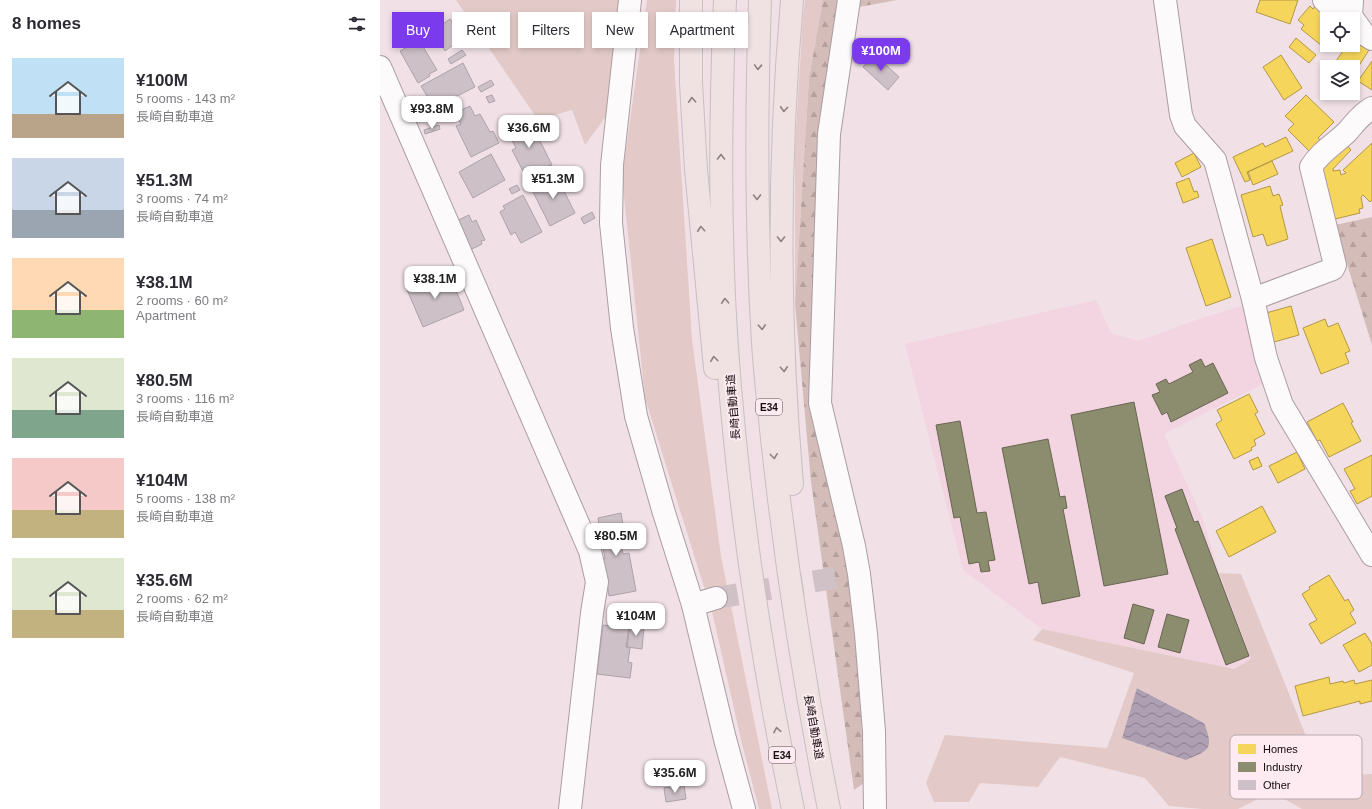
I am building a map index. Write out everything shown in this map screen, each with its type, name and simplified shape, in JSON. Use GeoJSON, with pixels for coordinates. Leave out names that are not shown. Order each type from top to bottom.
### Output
{"type":"FeatureCollection","features":[{"type":"Feature","properties":{"kind":"highway"},"geometry":{"type":"LineString","coordinates":[[691,0],[691,82],[696,170],[712,351],[738,532],[771,701]]}},
{"type":"Feature","properties":{"kind":"highway","name":"長崎自動車道"},"geometry":{"type":"LineString","coordinates":[[725,0],[721,158],[722,253],[727,347],[735,438],[756,611],[771,701],[793,809]]}},
{"type":"Feature","properties":{"kind":"highway","name":"長崎自動車道"},"geometry":{"type":"LineString","coordinates":[[760,0],[757,160],[758,248],[763,345],[771,434],[783,534],[796,621],[827,799]]}},
{"type":"Feature","properties":{"kind":"highway"},"geometry":{"type":"LineString","coordinates":[[792,0],[783,122],[781,186],[781,260],[786,418],[794,506],[827,799]]}},
{"type":"Feature","properties":{"kind":"street"},"geometry":{"type":"LineString","coordinates":[[630,0],[612,165],[611,223],[620,306],[636,416],[664,513],[693,605],[725,739],[744,809]]}},
{"type":"Feature","properties":{"kind":"street"},"geometry":{"type":"LineString","coordinates":[[849,0],[828,134],[820,403],[854,546],[852,575],[866,634],[874,731],[875,809]]}},
{"type":"Feature","properties":{"kind":"street"},"geometry":{"type":"LineString","coordinates":[[1165,0],[1181,115],[1185,126],[1215,160],[1253,299],[1266,358],[1282,405],[1372,555]]}},
{"type":"Feature","properties":{"kind":"street"},"geometry":{"type":"LineString","coordinates":[[1324,0],[1327,3],[1352,8],[1364,34],[1372,39]]}},
{"type":"Feature","properties":{"kind":"street"},"geometry":{"type":"LineString","coordinates":[[380,67],[590,551],[597,582],[592,613],[570,809]]}},
{"type":"Feature","properties":{"kind":"street"},"geometry":{"type":"LineString","coordinates":[[1253,299],[1332,269],[1335,265],[1311,167],[1316,158],[1346,133],[1363,114],[1372,108]]}},
{"type":"Feature","properties":{"kind":"street"},"geometry":{"type":"LineString","coordinates":[[693,605],[716,598]]}},
{"type":"Feature","properties":{"kind":"shaded area"},"geometry":{"type":"Polygon","coordinates":[[[456,0],[622,0],[620,12],[592,12],[592,48],[616,48],[607,115],[585,145],[572,110],[538,120],[489,48],[510,48],[510,12],[464,12],[456,0]]]}},
{"type":"Feature","properties":{"kind":"shaded area"},"geometry":{"type":"Polygon","coordinates":[[[647,0],[676,0],[676,12],[656,12],[656,48],[674,48],[692,339],[721,556],[772,809],[759,809],[742,744],[713,616],[645,398],[622,177],[640,48],[648,48],[648,12],[645,12],[647,0]]]}},
{"type":"Feature","properties":{"kind":"shaded area"},"geometry":{"type":"Polygon","coordinates":[[[805,0],[823,0],[809,78],[795,304],[795,146],[805,0]]]}},
{"type":"Feature","properties":{"kind":"shaded area"},"geometry":{"type":"Polygon","coordinates":[[[1096,300],[1111,333],[1139,341],[1199,319],[1247,304],[1265,383],[1164,434],[1203,519],[1219,573],[1251,659],[1234,669],[1042,629],[963,570],[905,344],[1096,300]]]}},
{"type":"Feature","properties":{"kind":"shaded area"},"geometry":{"type":"Polygon","coordinates":[[[1219,573],[1241,574],[1306,735],[1230,735],[1230,799],[1258,799],[1238,809],[1202,809],[1169,806],[1145,778],[1060,757],[1038,787],[980,783],[969,802],[934,802],[926,783],[945,735],[1107,748],[1134,673],[1033,640],[1042,629],[1234,669],[1251,659],[1219,573]],[[1138,688],[1122,738],[1204,723],[1138,688]]]}},
{"type":"Feature","properties":{"kind":"shaded area"},"geometry":{"type":"Polygon","coordinates":[[[1362,774],[1372,774],[1372,809],[1302,809],[1284,799],[1362,799],[1362,774]]]}},
{"type":"Feature","properties":{"kind":"green space"},"geometry":{"type":"Polygon","coordinates":[[[823,0],[897,0],[843,10],[819,121],[812,396],[857,617],[864,783],[854,790],[811,482],[795,304],[809,78],[823,0]]]}},
{"type":"Feature","properties":{"kind":"green space"},"geometry":{"type":"Polygon","coordinates":[[[1372,217],[1372,345],[1335,225],[1372,217]]]}},
{"type":"Feature","properties":{"kind":"water"},"geometry":{"type":"Polygon","coordinates":[[[1137,688],[1204,723],[1209,738],[1208,748],[1200,754],[1186,760],[1122,738],[1137,688]]]}},
{"type":"Feature","properties":{"kind":"building: Homes"},"geometry":{"type":"Polygon","coordinates":[[[1260,0],[1298,0],[1290,24],[1256,12],[1260,0]]]}},
{"type":"Feature","properties":{"kind":"building: Homes"},"geometry":{"type":"Polygon","coordinates":[[[1310,6],[1313,9],[1315,6],[1322,12],[1320,12],[1320,44],[1301,29],[1304,25],[1298,20],[1310,6]]]}},
{"type":"Feature","properties":{"kind":"building: Homes"},"geometry":{"type":"Polygon","coordinates":[[[1296,38],[1316,55],[1309,63],[1289,47],[1296,38]]]}},
{"type":"Feature","properties":{"kind":"building: Homes"},"geometry":{"type":"Polygon","coordinates":[[[1360,44],[1369,50],[1360,64],[1360,60],[1337,60],[1342,52],[1360,52],[1360,44]]]}},
{"type":"Feature","properties":{"kind":"building: Homes"},"geometry":{"type":"Polygon","coordinates":[[[1281,55],[1302,88],[1284,100],[1263,67],[1281,55]]]}},
{"type":"Feature","properties":{"kind":"building: Homes"},"geometry":{"type":"Polygon","coordinates":[[[1372,61],[1372,90],[1360,82],[1360,78],[1372,61]]]}},
{"type":"Feature","properties":{"kind":"building: Homes"},"geometry":{"type":"Polygon","coordinates":[[[1306,95],[1334,122],[1318,138],[1321,141],[1310,152],[1288,130],[1294,124],[1285,116],[1306,95]]]}},
{"type":"Feature","properties":{"kind":"building: Homes"},"geometry":{"type":"Polygon","coordinates":[[[1286,137],[1293,151],[1247,172],[1250,180],[1245,182],[1233,157],[1263,143],[1265,147],[1286,137]]]}},
{"type":"Feature","properties":{"kind":"building: Homes"},"geometry":{"type":"Polygon","coordinates":[[[1345,143],[1351,150],[1333,169],[1333,171],[1340,170],[1341,175],[1346,173],[1343,170],[1372,143],[1372,200],[1370,202],[1363,195],[1361,197],[1363,208],[1359,209],[1360,213],[1331,220],[1319,171],[1345,143]]]}},
{"type":"Feature","properties":{"kind":"building: Homes"},"geometry":{"type":"Polygon","coordinates":[[[1194,153],[1201,167],[1182,177],[1175,163],[1194,153]]]}},
{"type":"Feature","properties":{"kind":"building: Homes"},"geometry":{"type":"Polygon","coordinates":[[[1272,161],[1278,174],[1253,185],[1248,172],[1272,161]]]}},
{"type":"Feature","properties":{"kind":"building: Homes"},"geometry":{"type":"Polygon","coordinates":[[[1189,178],[1194,192],[1197,191],[1199,197],[1183,203],[1176,183],[1189,178]]]}},
{"type":"Feature","properties":{"kind":"building: Homes"},"geometry":{"type":"Polygon","coordinates":[[[1270,186],[1273,196],[1279,194],[1283,205],[1280,206],[1288,239],[1267,246],[1263,234],[1253,237],[1241,195],[1270,186]]]}},
{"type":"Feature","properties":{"kind":"building: Homes"},"geometry":{"type":"Polygon","coordinates":[[[1212,239],[1231,297],[1206,306],[1186,248],[1212,239]]]}},
{"type":"Feature","properties":{"kind":"building: Homes"},"geometry":{"type":"Polygon","coordinates":[[[1291,306],[1299,335],[1274,342],[1266,313],[1291,306]]]}},
{"type":"Feature","properties":{"kind":"building: Homes"},"geometry":{"type":"Polygon","coordinates":[[[1325,319],[1328,327],[1338,323],[1350,351],[1345,353],[1349,363],[1321,374],[1303,328],[1325,319]]]}},
{"type":"Feature","properties":{"kind":"building: Homes"},"geometry":{"type":"Polygon","coordinates":[[[1249,394],[1258,412],[1255,414],[1265,434],[1254,440],[1256,445],[1251,448],[1252,450],[1234,459],[1216,424],[1222,420],[1217,410],[1249,394]]]}},
{"type":"Feature","properties":{"kind":"building: Homes"},"geometry":{"type":"Polygon","coordinates":[[[1343,403],[1353,422],[1351,423],[1361,441],[1329,457],[1320,440],[1317,441],[1307,422],[1343,403]]]}},
{"type":"Feature","properties":{"kind":"building: Homes"},"geometry":{"type":"Polygon","coordinates":[[[1297,452],[1305,469],[1278,483],[1269,466],[1297,452]]]}},
{"type":"Feature","properties":{"kind":"building: Homes"},"geometry":{"type":"Polygon","coordinates":[[[1372,455],[1372,496],[1357,504],[1350,491],[1355,489],[1344,469],[1372,455]]]}},
{"type":"Feature","properties":{"kind":"building: Homes"},"geometry":{"type":"Polygon","coordinates":[[[1258,457],[1262,466],[1253,470],[1249,461],[1258,457]]]}},
{"type":"Feature","properties":{"kind":"building: Homes"},"geometry":{"type":"Polygon","coordinates":[[[1262,506],[1276,532],[1229,557],[1216,531],[1262,506]]]}},
{"type":"Feature","properties":{"kind":"building: Homes"},"geometry":{"type":"Polygon","coordinates":[[[1329,575],[1345,601],[1348,599],[1354,610],[1350,613],[1356,623],[1321,644],[1309,624],[1317,620],[1302,594],[1310,589],[1309,587],[1329,575]]]}},
{"type":"Feature","properties":{"kind":"building: Homes"},"geometry":{"type":"Polygon","coordinates":[[[1365,633],[1372,644],[1372,665],[1359,672],[1343,645],[1365,633]]]}},
{"type":"Feature","properties":{"kind":"building: Homes"},"geometry":{"type":"Polygon","coordinates":[[[1329,677],[1330,684],[1343,681],[1344,683],[1354,680],[1355,684],[1372,680],[1372,701],[1360,704],[1360,701],[1303,716],[1295,686],[1329,677]]]}},
{"type":"Feature","properties":{"kind":"building: Industry"},"geometry":{"type":"Polygon","coordinates":[[[1201,359],[1205,367],[1213,363],[1228,393],[1171,422],[1167,412],[1162,415],[1152,395],[1160,392],[1156,384],[1166,379],[1169,384],[1193,372],[1189,365],[1201,359]]]}},
{"type":"Feature","properties":{"kind":"building: Industry"},"geometry":{"type":"Polygon","coordinates":[[[1134,402],[1168,574],[1104,586],[1071,415],[1134,402]]]}},
{"type":"Feature","properties":{"kind":"building: Industry"},"geometry":{"type":"Polygon","coordinates":[[[960,421],[977,513],[986,512],[995,560],[988,561],[990,571],[981,572],[979,562],[969,564],[960,517],[954,518],[936,425],[960,421]]]}},
{"type":"Feature","properties":{"kind":"building: Industry"},"geometry":{"type":"Polygon","coordinates":[[[1048,439],[1060,497],[1065,496],[1067,508],[1063,509],[1080,596],[1042,604],[1038,582],[1029,584],[1002,448],[1048,439]]]}},
{"type":"Feature","properties":{"kind":"building: Industry"},"geometry":{"type":"Polygon","coordinates":[[[1182,489],[1194,522],[1198,521],[1249,656],[1226,665],[1175,529],[1177,528],[1165,496],[1182,489]]]}},
{"type":"Feature","properties":{"kind":"building: Industry"},"geometry":{"type":"Polygon","coordinates":[[[1133,604],[1154,610],[1144,644],[1124,638],[1133,604]]]}},
{"type":"Feature","properties":{"kind":"building: Industry"},"geometry":{"type":"Polygon","coordinates":[[[1167,614],[1189,620],[1180,653],[1158,647],[1167,614]]]}},
{"type":"Feature","properties":{"kind":"building: Other"},"geometry":{"type":"Polygon","coordinates":[[[450,19],[452,22],[452,46],[445,51],[443,48],[444,48],[444,23],[450,19]]]}},
{"type":"Feature","properties":{"kind":"building: Other"},"geometry":{"type":"Polygon","coordinates":[[[405,48],[424,48],[437,70],[429,74],[430,76],[418,83],[400,51],[405,48]]]}},
{"type":"Feature","properties":{"kind":"building: Other"},"geometry":{"type":"Polygon","coordinates":[[[462,50],[466,55],[451,64],[448,59],[462,50]]]}},
{"type":"Feature","properties":{"kind":"building: Other"},"geometry":{"type":"Polygon","coordinates":[[[874,54],[899,77],[888,90],[863,67],[874,54]]]}},
{"type":"Feature","properties":{"kind":"building: Other"},"geometry":{"type":"Polygon","coordinates":[[[463,63],[475,87],[455,97],[457,101],[432,114],[424,97],[427,96],[421,86],[463,63]]]}},
{"type":"Feature","properties":{"kind":"building: Other"},"geometry":{"type":"Polygon","coordinates":[[[491,80],[494,85],[481,92],[478,87],[491,80]]]}},
{"type":"Feature","properties":{"kind":"building: Other"},"geometry":{"type":"Polygon","coordinates":[[[492,95],[495,101],[489,103],[486,97],[492,95]]]}},
{"type":"Feature","properties":{"kind":"building: Other"},"geometry":{"type":"Polygon","coordinates":[[[470,106],[475,116],[480,114],[490,132],[493,131],[499,143],[471,157],[456,126],[461,124],[455,113],[470,106]]]}},
{"type":"Feature","properties":{"kind":"building: Other"},"geometry":{"type":"Polygon","coordinates":[[[523,118],[529,131],[534,129],[552,165],[548,166],[550,170],[533,179],[528,169],[523,171],[512,150],[516,148],[505,127],[523,118]]]}},
{"type":"Feature","properties":{"kind":"building: Other"},"geometry":{"type":"Polygon","coordinates":[[[439,125],[440,129],[425,134],[424,130],[439,125]]]}},
{"type":"Feature","properties":{"kind":"building: Other"},"geometry":{"type":"Polygon","coordinates":[[[491,154],[505,180],[473,198],[459,172],[491,154]]]}},
{"type":"Feature","properties":{"kind":"building: Other"},"geometry":{"type":"Polygon","coordinates":[[[556,175],[575,213],[550,226],[531,188],[556,175]]]}},
{"type":"Feature","properties":{"kind":"building: Other"},"geometry":{"type":"Polygon","coordinates":[[[517,185],[520,190],[512,194],[509,189],[517,185]]]}},
{"type":"Feature","properties":{"kind":"building: Other"},"geometry":{"type":"Polygon","coordinates":[[[523,195],[542,232],[521,243],[515,232],[511,235],[500,212],[505,209],[503,206],[523,195]]]}},
{"type":"Feature","properties":{"kind":"building: Other"},"geometry":{"type":"Polygon","coordinates":[[[592,212],[595,218],[584,224],[581,218],[592,212]]]}},
{"type":"Feature","properties":{"kind":"building: Other"},"geometry":{"type":"Polygon","coordinates":[[[469,215],[472,222],[476,220],[485,240],[481,241],[482,244],[470,250],[456,221],[469,215]]]}},
{"type":"Feature","properties":{"kind":"building: Other"},"geometry":{"type":"Polygon","coordinates":[[[449,273],[464,310],[423,327],[405,285],[413,282],[415,287],[449,273]]]}},
{"type":"Feature","properties":{"kind":"building: Other"},"geometry":{"type":"Polygon","coordinates":[[[621,513],[624,531],[619,532],[623,554],[629,553],[636,591],[609,596],[603,559],[605,559],[598,518],[621,513]]]}},
{"type":"Feature","properties":{"kind":"building: Other"},"geometry":{"type":"Polygon","coordinates":[[[603,625],[629,628],[626,647],[630,648],[628,662],[632,663],[630,678],[597,674],[603,625]]]}},
{"type":"Feature","properties":{"kind":"building: Other"},"geometry":{"type":"Polygon","coordinates":[[[630,625],[644,627],[642,649],[627,647],[630,625]]]}},
{"type":"Feature","properties":{"kind":"building: Other"},"geometry":{"type":"Polygon","coordinates":[[[684,785],[686,799],[666,802],[664,788],[684,785]]]}},
{"type":"Feature","properties":{"kind":"tunnel"},"geometry":{"type":"LineString","coordinates":[[716,598],[846,576]]}}]}
